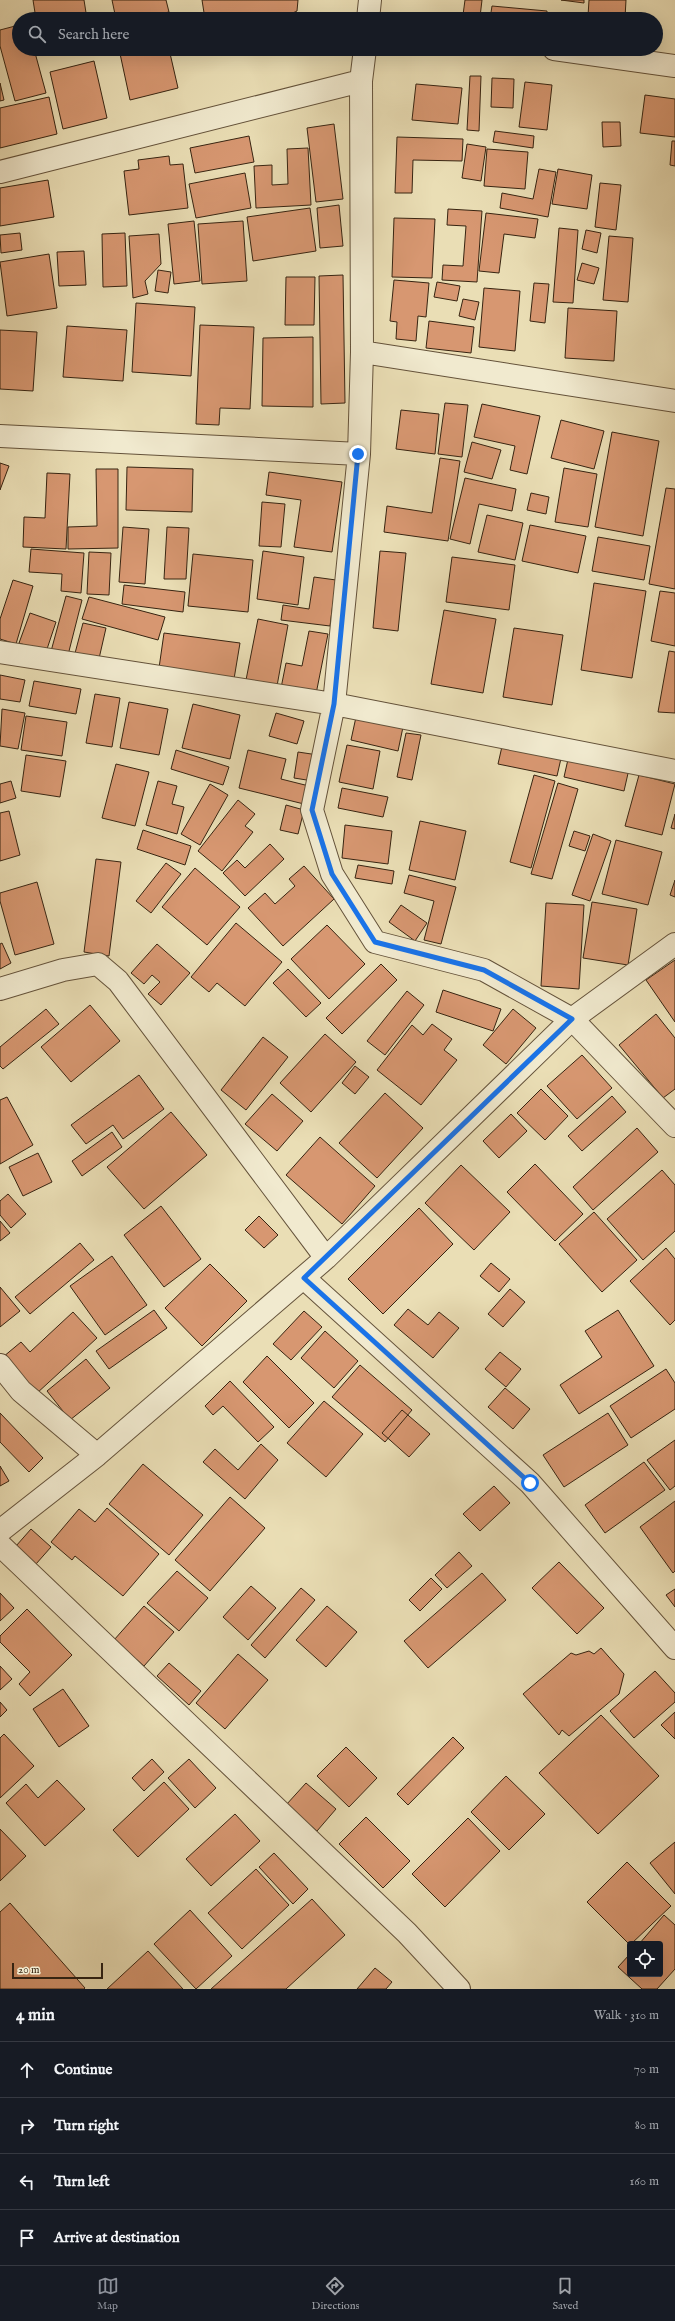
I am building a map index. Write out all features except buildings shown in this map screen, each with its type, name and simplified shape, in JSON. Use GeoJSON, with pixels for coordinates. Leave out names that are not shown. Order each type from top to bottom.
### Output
{"type":"FeatureCollection","features":[{"type":"Feature","properties":{"kind":"street"},"geometry":{"type":"LineString","coordinates":[[369,12],[370,0]]}},
{"type":"Feature","properties":{"kind":"street"},"geometry":{"type":"LineString","coordinates":[[364,56],[362,81],[362,352],[358,454],[334,704],[312,810],[332,874],[375,942],[484,970],[572,1019],[675,1126]]}},
{"type":"Feature","properties":{"kind":"street"},"geometry":{"type":"LineString","coordinates":[[604,56],[675,66]]}},
{"type":"Feature","properties":{"kind":"street"},"geometry":{"type":"LineString","coordinates":[[0,172],[362,81]]}},
{"type":"Feature","properties":{"kind":"street"},"geometry":{"type":"LineString","coordinates":[[362,352],[675,401]]}},
{"type":"Feature","properties":{"kind":"street"},"geometry":{"type":"LineString","coordinates":[[0,436],[358,454]]}},
{"type":"Feature","properties":{"kind":"street"},"geometry":{"type":"LineString","coordinates":[[0,652],[334,704],[675,771]]}},
{"type":"Feature","properties":{"kind":"street"},"geometry":{"type":"LineString","coordinates":[[0,1531],[97,1455],[304,1278],[572,1019],[675,944]]}},
{"type":"Feature","properties":{"kind":"street"},"geometry":{"type":"LineString","coordinates":[[0,989],[62,970],[98,964],[118,981],[326,1258]]}},
{"type":"Feature","properties":{"kind":"street"},"geometry":{"type":"LineString","coordinates":[[304,1278],[530,1483],[675,1648]]}},
{"type":"Feature","properties":{"kind":"street"},"geometry":{"type":"LineString","coordinates":[[0,1365],[21,1391],[97,1455]]}},
{"type":"Feature","properties":{"kind":"street"},"geometry":{"type":"LineString","coordinates":[[0,1545],[407,1932],[459,1989]]}},
{"type":"Feature","properties":{"kind":"route"},"geometry":{"type":"LineString","coordinates":[[358,454],[334,704],[312,810],[332,874],[375,942],[484,970],[572,1019],[304,1278],[530,1483]]}}]}
